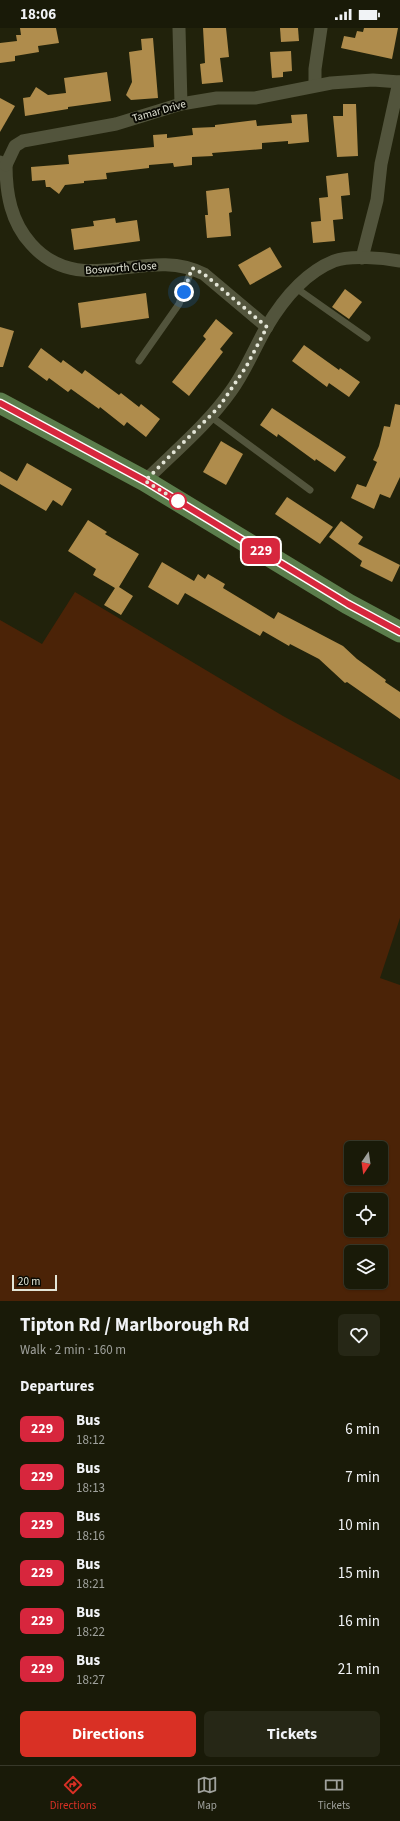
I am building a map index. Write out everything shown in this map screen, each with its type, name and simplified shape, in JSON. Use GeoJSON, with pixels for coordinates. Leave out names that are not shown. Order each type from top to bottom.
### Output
{"type":"FeatureCollection","features":[{"type":"Feature","properties":{"kind":"main road"},"geometry":{"type":"LineString","coordinates":[[0,403],[145,481],[348,604],[400,632]]}},
{"type":"Feature","properties":{"kind":"street"},"geometry":{"type":"LineString","coordinates":[[179,28],[180,104]]}},
{"type":"Feature","properties":{"kind":"street"},"geometry":{"type":"LineString","coordinates":[[315,85],[315,69],[321,28]]}},
{"type":"Feature","properties":{"kind":"street","name":"Tamar Drive"},"geometry":{"type":"LineString","coordinates":[[3,163],[15,146],[23,141],[116,124],[180,104],[217,98],[255,98],[280,94],[315,85],[373,80],[399,82]]}},
{"type":"Feature","properties":{"kind":"street"},"geometry":{"type":"LineString","coordinates":[[362,258],[377,200],[381,164],[399,82]]}},
{"type":"Feature","properties":{"kind":"street","name":"Bosworth Close"},"geometry":{"type":"LineString","coordinates":[[3,163],[11,212],[26,239],[47,258],[70,269],[90,271],[156,264],[178,265],[192,268],[204,274],[267,327]]}},
{"type":"Feature","properties":{"kind":"street"},"geometry":{"type":"LineString","coordinates":[[145,481],[210,416],[232,390],[267,327],[286,298],[316,270],[335,261],[362,258],[400,261]]}},
{"type":"Feature","properties":{"kind":"lane"},"geometry":{"type":"LineString","coordinates":[[139,361],[179,304],[192,268]]}},
{"type":"Feature","properties":{"kind":"lane"},"geometry":{"type":"LineString","coordinates":[[296,288],[366,338]]}},
{"type":"Feature","properties":{"kind":"lane"},"geometry":{"type":"LineString","coordinates":[[210,416],[310,490]]}},
{"type":"Feature","properties":{"kind":"shaded area"},"geometry":{"type":"Polygon","coordinates":[[[75,592],[283,716],[400,780],[400,918],[380,978],[400,985],[400,1301],[0,1301],[0,620],[42,644],[75,592]]]}},
{"type":"Feature","properties":{"kind":"building"},"geometry":{"type":"Polygon","coordinates":[[[20,28],[56,28],[59,43],[38,46],[39,52],[15,56],[15,61],[0,63],[0,43],[17,41],[16,35],[21,35],[20,28]]]}},
{"type":"Feature","properties":{"kind":"building"},"geometry":{"type":"Polygon","coordinates":[[[203,28],[226,28],[229,57],[220,58],[223,82],[202,84],[200,64],[205,63],[203,28]]]}},
{"type":"Feature","properties":{"kind":"building"},"geometry":{"type":"Polygon","coordinates":[[[280,28],[298,28],[299,41],[281,42],[280,28]]]}},
{"type":"Feature","properties":{"kind":"building"},"geometry":{"type":"Polygon","coordinates":[[[364,28],[398,28],[392,59],[341,48],[344,36],[355,38],[357,31],[363,32],[364,28]]]}},
{"type":"Feature","properties":{"kind":"building"},"geometry":{"type":"Polygon","coordinates":[[[153,38],[158,98],[131,100],[126,95],[132,82],[129,52],[142,50],[141,39],[153,38]]]}},
{"type":"Feature","properties":{"kind":"building"},"geometry":{"type":"Polygon","coordinates":[[[291,51],[292,71],[283,72],[283,77],[272,78],[270,52],[291,51]]]}},
{"type":"Feature","properties":{"kind":"building"},"geometry":{"type":"Polygon","coordinates":[[[107,72],[111,101],[68,107],[68,109],[25,116],[23,98],[30,97],[36,87],[48,95],[66,93],[64,78],[107,72]]]}},
{"type":"Feature","properties":{"kind":"building"},"geometry":{"type":"Polygon","coordinates":[[[0,98],[15,106],[0,132],[0,98]]]}},
{"type":"Feature","properties":{"kind":"building"},"geometry":{"type":"Polygon","coordinates":[[[343,104],[356,104],[358,156],[337,157],[333,116],[343,116],[343,104]]]}},
{"type":"Feature","properties":{"kind":"building"},"geometry":{"type":"Polygon","coordinates":[[[307,114],[309,142],[288,144],[288,141],[262,143],[262,149],[212,153],[213,156],[192,157],[192,165],[174,167],[173,163],[149,165],[149,168],[106,173],[107,179],[84,181],[84,183],[65,185],[59,194],[50,187],[46,187],[45,180],[32,181],[31,167],[69,164],[68,155],[154,147],[153,135],[167,134],[167,138],[193,135],[192,128],[215,127],[215,125],[256,120],[257,126],[292,123],[291,115],[307,114]]]}},
{"type":"Feature","properties":{"kind":"building"},"geometry":{"type":"Polygon","coordinates":[[[348,173],[350,195],[341,196],[343,219],[333,220],[335,241],[313,243],[311,222],[321,221],[319,198],[328,197],[326,176],[348,173]]]}},
{"type":"Feature","properties":{"kind":"building"},"geometry":{"type":"Polygon","coordinates":[[[229,188],[232,212],[229,213],[231,236],[207,238],[205,215],[208,215],[206,191],[229,188]]]}},
{"type":"Feature","properties":{"kind":"building"},"geometry":{"type":"Polygon","coordinates":[[[115,218],[116,223],[137,220],[140,241],[74,250],[71,229],[94,226],[93,221],[115,218]]]}},
{"type":"Feature","properties":{"kind":"building"},"geometry":{"type":"Polygon","coordinates":[[[270,247],[282,267],[250,285],[238,265],[270,247]]]}},
{"type":"Feature","properties":{"kind":"building"},"geometry":{"type":"Polygon","coordinates":[[[345,289],[362,302],[349,319],[332,307],[345,289]]]}},
{"type":"Feature","properties":{"kind":"building"},"geometry":{"type":"Polygon","coordinates":[[[146,293],[149,318],[81,328],[78,303],[146,293]]]}},
{"type":"Feature","properties":{"kind":"building"},"geometry":{"type":"Polygon","coordinates":[[[216,319],[233,333],[220,349],[223,352],[189,396],[172,382],[206,339],[203,336],[216,319]]]}},
{"type":"Feature","properties":{"kind":"building"},"geometry":{"type":"Polygon","coordinates":[[[0,327],[14,331],[3,367],[0,367],[0,327]]]}},
{"type":"Feature","properties":{"kind":"building"},"geometry":{"type":"Polygon","coordinates":[[[304,345],[339,370],[340,368],[360,382],[349,397],[329,383],[327,387],[292,361],[304,345]]]}},
{"type":"Feature","properties":{"kind":"building"},"geometry":{"type":"Polygon","coordinates":[[[41,348],[61,363],[63,360],[82,374],[85,370],[119,395],[121,393],[139,407],[141,404],[160,419],[146,437],[127,422],[124,426],[100,407],[99,409],[71,389],[68,392],[49,378],[47,381],[28,367],[41,348]]]}},
{"type":"Feature","properties":{"kind":"building"},"geometry":{"type":"Polygon","coordinates":[[[395,404],[400,405],[400,477],[390,498],[380,494],[374,509],[351,498],[357,484],[366,487],[377,462],[373,460],[379,446],[384,426],[390,427],[395,404]]]}},
{"type":"Feature","properties":{"kind":"building"},"geometry":{"type":"Polygon","coordinates":[[[272,408],[346,457],[335,472],[316,459],[315,461],[278,434],[277,437],[260,425],[272,408]]]}},
{"type":"Feature","properties":{"kind":"building"},"geometry":{"type":"Polygon","coordinates":[[[221,441],[243,454],[226,485],[203,472],[221,441]]]}},
{"type":"Feature","properties":{"kind":"building"},"geometry":{"type":"Polygon","coordinates":[[[27,463],[72,489],[62,506],[53,500],[46,511],[0,484],[0,471],[17,481],[27,463]]]}},
{"type":"Feature","properties":{"kind":"building"},"geometry":{"type":"Polygon","coordinates":[[[287,497],[333,527],[320,544],[275,514],[287,497]]]}},
{"type":"Feature","properties":{"kind":"building"},"geometry":{"type":"Polygon","coordinates":[[[88,520],[107,532],[105,534],[139,554],[119,587],[133,596],[121,615],[104,605],[115,588],[93,575],[96,569],[68,551],[88,520]]]}},
{"type":"Feature","properties":{"kind":"building"},"geometry":{"type":"Polygon","coordinates":[[[341,521],[363,537],[358,544],[400,565],[392,582],[360,566],[362,561],[329,537],[341,521]]]}},
{"type":"Feature","properties":{"kind":"building"},"geometry":{"type":"Polygon","coordinates":[[[162,562],[194,581],[198,574],[205,579],[208,574],[225,584],[223,588],[274,619],[278,612],[343,646],[357,659],[386,680],[385,682],[400,692],[400,719],[347,682],[345,683],[319,659],[290,644],[289,646],[263,631],[260,636],[185,593],[178,605],[148,587],[162,562]]]}},
{"type":"Feature","properties":{"kind":"bus line","name":"229"},"geometry":{"type":"LineString","coordinates":[[0,403],[145,481],[348,604],[400,632]]}},
{"type":"Feature","properties":{"kind":"route"},"geometry":{"type":"LineString","coordinates":[[178,501],[145,481],[219,407],[232,390],[246,367],[267,327],[204,274],[192,268],[184,292]]}}]}
